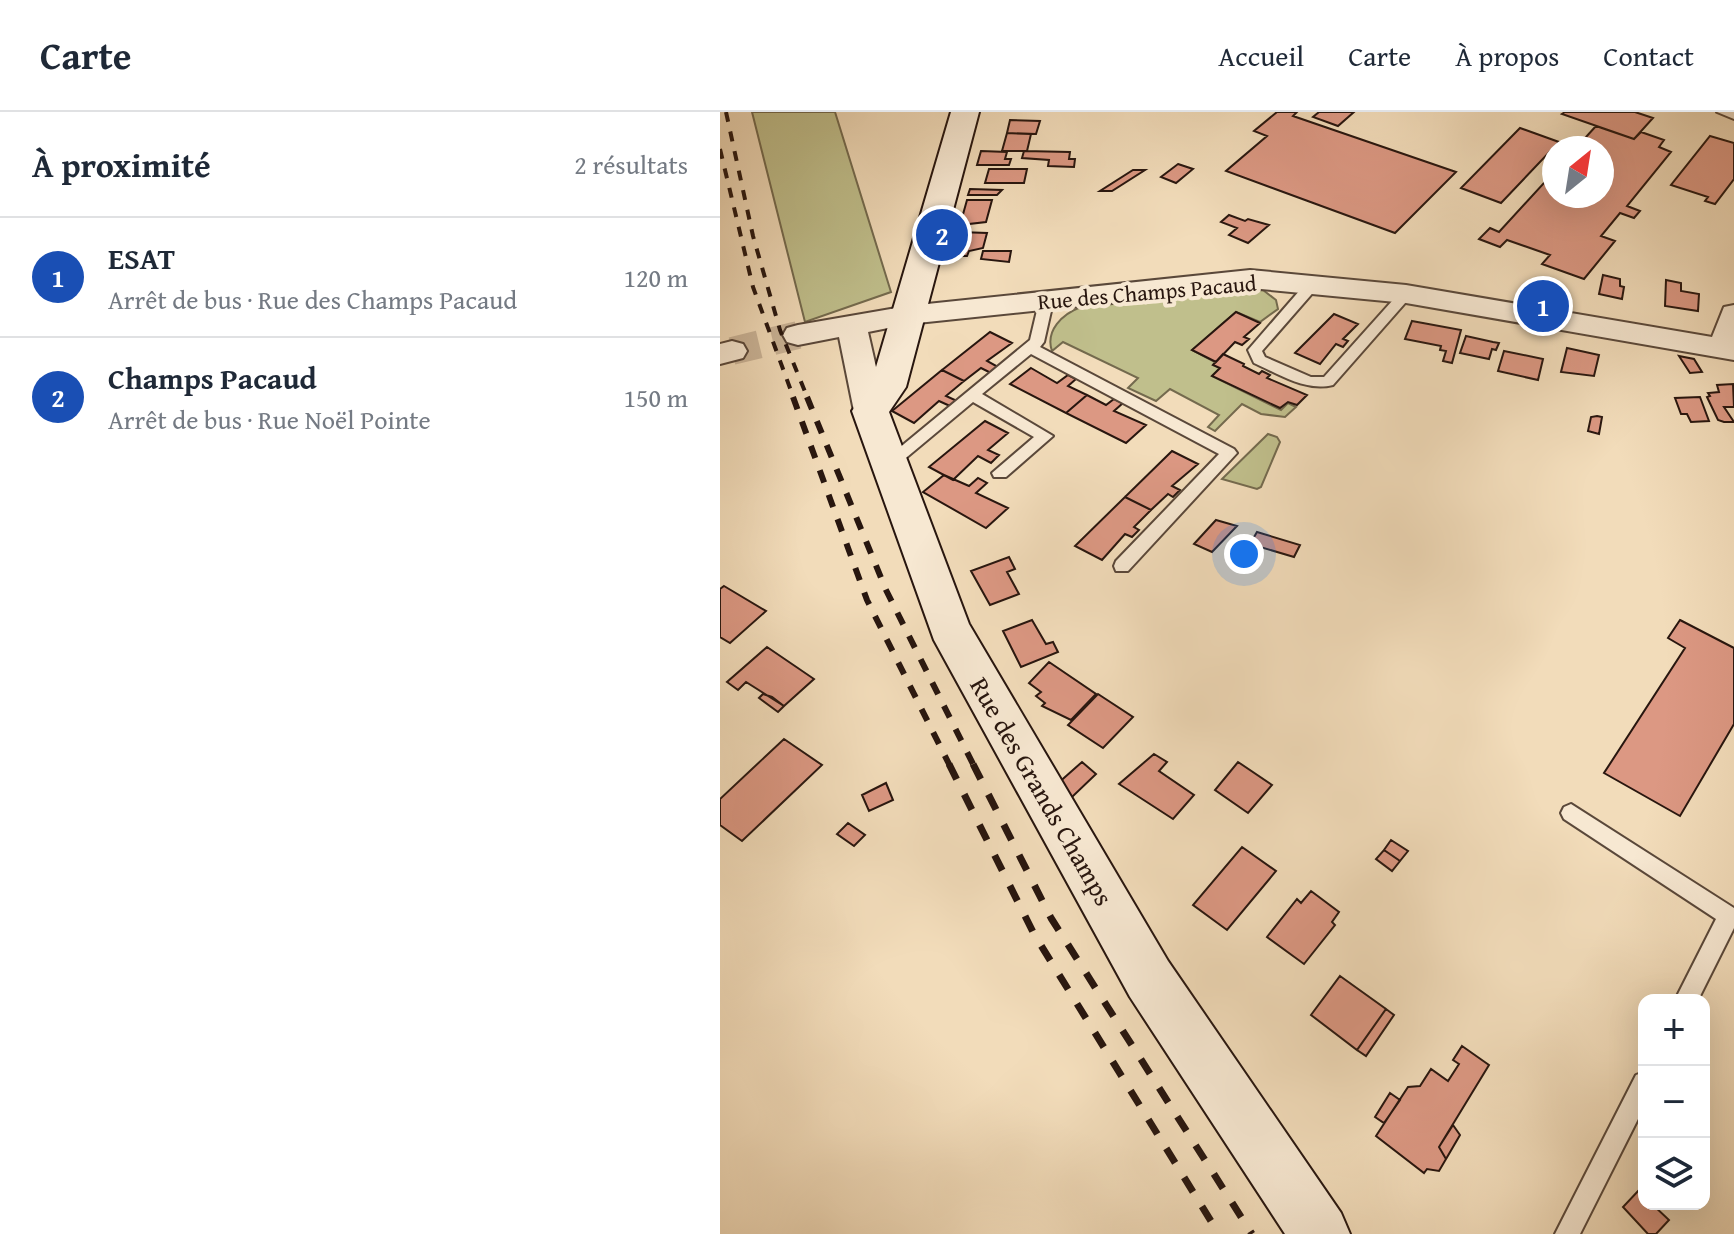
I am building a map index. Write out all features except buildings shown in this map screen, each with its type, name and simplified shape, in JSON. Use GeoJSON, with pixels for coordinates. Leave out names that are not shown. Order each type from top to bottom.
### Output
{"type":"FeatureCollection","features":[{"type":"Feature","properties":{"kind":"street"},"geometry":{"type":"LineString","coordinates":[[870,411],[888,387],[965,112]]}},
{"type":"Feature","properties":{"kind":"street","name":"Rue des Champs Pacaud"},"geometry":{"type":"LineString","coordinates":[[798,335],[908,315],[1250,279],[1406,294],[1729,349]]}},
{"type":"Feature","properties":{"kind":"street"},"geometry":{"type":"LineString","coordinates":[[1729,349],[1734,314]]}},
{"type":"Feature","properties":{"kind":"street"},"geometry":{"type":"LineString","coordinates":[[851,324],[870,411]]}},
{"type":"Feature","properties":{"kind":"street","name":"Rue des Grands Champs"},"geometry":{"type":"LineString","coordinates":[[870,411],[949,628],[1149,979],[1320,1234]]}},
{"type":"Feature","properties":{"kind":"lane"},"geometry":{"type":"LineString","coordinates":[[1723,112],[1734,116]]}},
{"type":"Feature","properties":{"kind":"lane"},"geometry":{"type":"LineString","coordinates":[[1312,285],[1255,350],[1259,360],[1309,382],[1328,382],[1406,294]]}},
{"type":"Feature","properties":{"kind":"lane"},"geometry":{"type":"LineString","coordinates":[[889,463],[1037,342],[1046,302]]}},
{"type":"Feature","properties":{"kind":"lane"},"geometry":{"type":"LineString","coordinates":[[1030,348],[1229,453],[1122,566]]}},
{"type":"Feature","properties":{"kind":"lane"},"geometry":{"type":"LineString","coordinates":[[972,395],[1045,436],[1000,473]]}},
{"type":"Feature","properties":{"kind":"lane"},"geometry":{"type":"LineString","coordinates":[[1571,813],[1729,916],[1689,994]]}},
{"type":"Feature","properties":{"kind":"lane"},"geometry":{"type":"LineString","coordinates":[[1567,1234],[1638,1095]]}},
{"type":"Feature","properties":{"kind":"shaded area"},"geometry":{"type":"Polygon","coordinates":[[[752,112],[835,112],[891,292],[805,322],[752,112]]]}},
{"type":"Feature","properties":{"kind":"shaded area"},"geometry":{"type":"Polygon","coordinates":[[[1263,290],[1276,300],[1278,309],[1260,322],[1236,312],[1192,350],[1220,368],[1212,376],[1281,410],[1288,403],[1296,407],[1285,417],[1261,414],[1242,404],[1215,431],[1208,427],[1219,415],[1170,389],[1156,401],[1128,388],[1138,378],[1063,342],[1052,351],[1050,344],[1057,324],[1081,307],[1263,290]]]}},
{"type":"Feature","properties":{"kind":"shaded area"},"geometry":{"type":"Polygon","coordinates":[[[1268,434],[1277,437],[1280,442],[1261,487],[1257,489],[1222,479],[1268,434]]]}},
{"type":"Feature","properties":{"kind":"tunnel"},"geometry":{"type":"LineString","coordinates":[[732,351],[798,335]]}},
{"type":"Feature","properties":{"kind":"railway"},"geometry":{"type":"LineString","coordinates":[[726,112],[753,236],[780,330],[808,399]]}},
{"type":"Feature","properties":{"kind":"railway"},"geometry":{"type":"LineString","coordinates":[[720,149],[753,287],[794,399]]}},
{"type":"Feature","properties":{"kind":"railway"},"geometry":{"type":"LineString","coordinates":[[793,397],[867,600],[1034,934],[1219,1234]]}},
{"type":"Feature","properties":{"kind":"railway"},"geometry":{"type":"LineString","coordinates":[[807,397],[886,590],[973,764]]}},
{"type":"Feature","properties":{"kind":"railway"},"geometry":{"type":"LineString","coordinates":[[973,764],[1051,918],[1252,1234]]}},
{"type":"Feature","properties":{"kind":"place","name":"Champs Pacaud"},"geometry":{"type":"Point","coordinates":[942,235]}},
{"type":"Feature","properties":{"kind":"place","name":"ESAT"},"geometry":{"type":"Point","coordinates":[1543,306]}}]}
